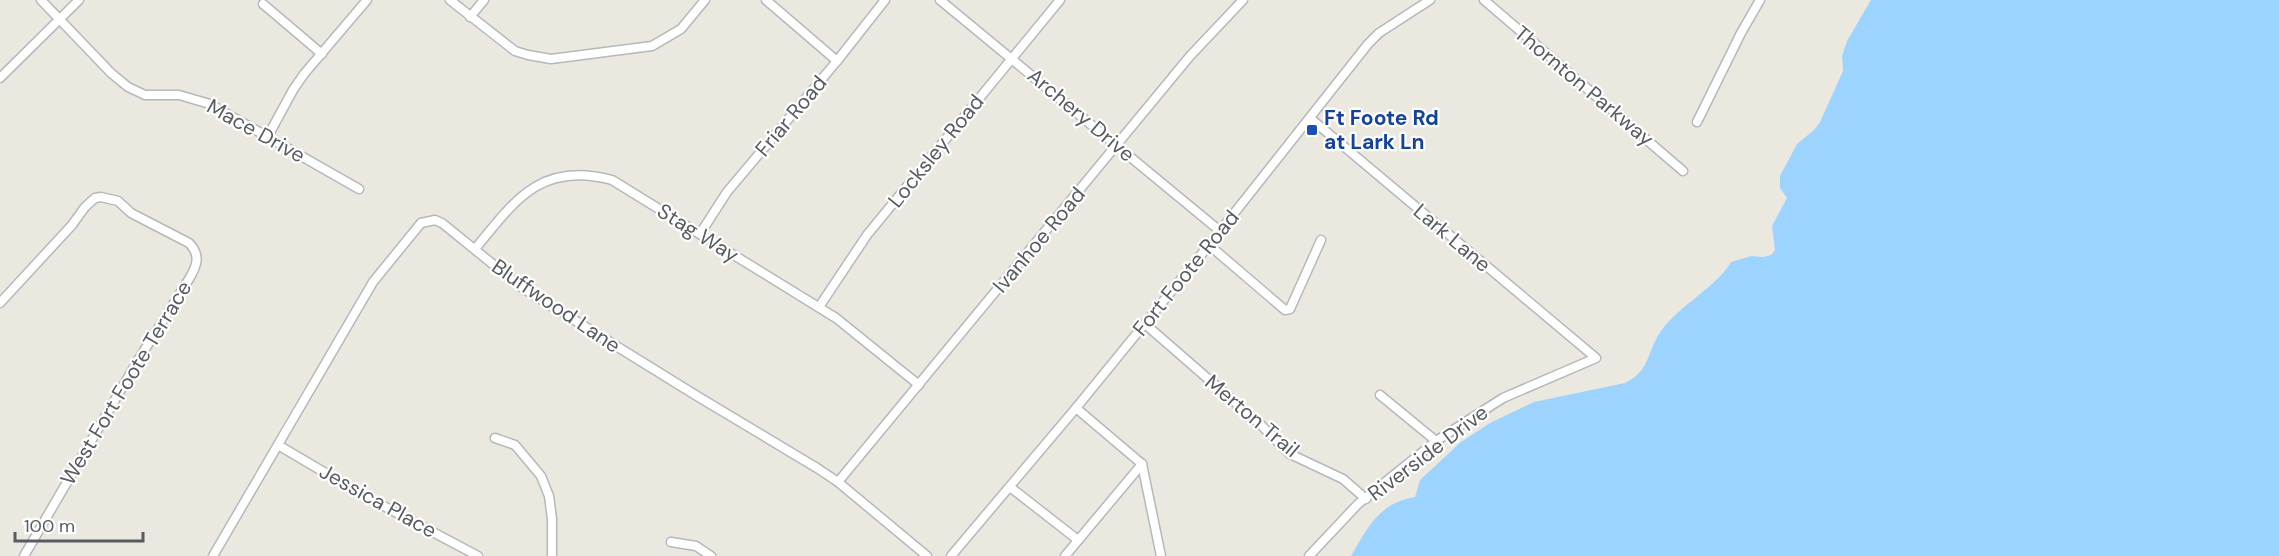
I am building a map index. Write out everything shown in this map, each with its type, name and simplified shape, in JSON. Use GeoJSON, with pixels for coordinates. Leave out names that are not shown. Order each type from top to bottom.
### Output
{"type":"FeatureCollection","features":[{"type":"Feature","properties":{"kind":"street","name":"Mace Drive"},"geometry":{"type":"LineString","coordinates":[[41,0],[111,73],[128,87],[145,95],[179,95],[199,100],[268,136],[359,189]]}},
{"type":"Feature","properties":{"kind":"street"},"geometry":{"type":"LineString","coordinates":[[0,78],[79,0]]}},
{"type":"Feature","properties":{"kind":"street"},"geometry":{"type":"LineString","coordinates":[[268,136],[293,90],[367,0]]}},
{"type":"Feature","properties":{"kind":"street"},"geometry":{"type":"LineString","coordinates":[[450,0],[515,51],[539,58],[566,58],[652,46],[681,28],[705,0]]}},
{"type":"Feature","properties":{"kind":"street"},"geometry":{"type":"LineString","coordinates":[[470,17],[484,0]]}},
{"type":"Feature","properties":{"kind":"street"},"geometry":{"type":"LineString","coordinates":[[766,0],[837,61]]}},
{"type":"Feature","properties":{"kind":"street","name":"Friar Road"},"geometry":{"type":"LineString","coordinates":[[700,234],[727,192],[885,0]]}},
{"type":"Feature","properties":{"kind":"street","name":"Archery Drive"},"geometry":{"type":"LineString","coordinates":[[940,0],[1220,231]]}},
{"type":"Feature","properties":{"kind":"street","name":"Locksley Road"},"geometry":{"type":"LineString","coordinates":[[819,308],[867,235],[1060,0]]}},
{"type":"Feature","properties":{"kind":"street","name":"Ivanhoe Road"},"geometry":{"type":"LineString","coordinates":[[838,482],[1190,56],[1243,0]]}},
{"type":"Feature","properties":{"kind":"street","name":"Fort Foote Road"},"geometry":{"type":"LineString","coordinates":[[951,556],[1145,324],[1368,44],[1379,33],[1430,0]]}},
{"type":"Feature","properties":{"kind":"street","name":"Thornton Parkway"},"geometry":{"type":"LineString","coordinates":[[1484,0],[1683,171]]}},
{"type":"Feature","properties":{"kind":"street"},"geometry":{"type":"LineString","coordinates":[[1697,122],[1760,0]]}},
{"type":"Feature","properties":{"kind":"street"},"geometry":{"type":"LineString","coordinates":[[263,4],[322,54]]}},
{"type":"Feature","properties":{"kind":"street","name":"Lark Lane"},"geometry":{"type":"LineString","coordinates":[[1310,118],[1596,358]]}},
{"type":"Feature","properties":{"kind":"street","name":"Stag Way"},"geometry":{"type":"LineString","coordinates":[[475,249],[513,203],[541,182],[570,175],[612,180],[836,318],[919,385]]}},
{"type":"Feature","properties":{"kind":"street","name":"West Fort Foote Terrace"},"geometry":{"type":"LineString","coordinates":[[0,303],[72,225],[84,207],[95,198],[118,201],[131,213],[183,239],[194,248],[197,257],[195,268],[24,556]]}},
{"type":"Feature","properties":{"kind":"street","name":"Bluffwood Lane"},"geometry":{"type":"LineString","coordinates":[[216,555],[373,282],[421,224],[435,220],[442,223],[521,287],[838,482],[927,556]]}},
{"type":"Feature","properties":{"kind":"street"},"geometry":{"type":"LineString","coordinates":[[1209,245],[1285,310],[1290,309],[1321,240]]}},
{"type":"Feature","properties":{"kind":"street","name":"Merton Trail"},"geometry":{"type":"LineString","coordinates":[[1145,324],[1260,424],[1290,454],[1343,479],[1366,499]]}},
{"type":"Feature","properties":{"kind":"street","name":"Riverside Drive"},"geometry":{"type":"LineString","coordinates":[[1309,556],[1321,541],[1366,499],[1436,441],[1503,398],[1596,358]]}},
{"type":"Feature","properties":{"kind":"street"},"geometry":{"type":"LineString","coordinates":[[1380,395],[1436,441]]}},
{"type":"Feature","properties":{"kind":"street"},"geometry":{"type":"LineString","coordinates":[[1076,408],[1142,464],[1161,556]]}},
{"type":"Feature","properties":{"kind":"street"},"geometry":{"type":"LineString","coordinates":[[495,438],[515,446],[541,476],[549,496],[552,519],[552,556]]}},
{"type":"Feature","properties":{"kind":"street","name":"Jessica Place"},"geometry":{"type":"LineString","coordinates":[[279,445],[361,494],[476,556]]}},
{"type":"Feature","properties":{"kind":"street"},"geometry":{"type":"LineString","coordinates":[[1065,556],[1142,464]]}},
{"type":"Feature","properties":{"kind":"street"},"geometry":{"type":"LineString","coordinates":[[1010,487],[1078,540]]}},
{"type":"Feature","properties":{"kind":"street"},"geometry":{"type":"LineString","coordinates":[[671,542],[696,546],[711,556]]}},
{"type":"Feature","properties":{"kind":"water"},"geometry":{"type":"Polygon","coordinates":[[[1871,0],[2279,0],[2279,556],[1351,556],[1376,518],[1392,505],[1415,497],[1420,480],[1461,442],[1490,423],[1534,402],[1625,383],[1644,367],[1656,339],[1668,322],[1717,280],[1731,262],[1751,256],[1771,255],[1775,250],[1772,226],[1787,198],[1780,188],[1780,176],[1797,144],[1820,122],[1843,71],[1842,56],[1847,41],[1871,0]]]}},
{"type":"Feature","properties":{"kind":"place","name":"Ft Foote Rd at Lark Ln"},"geometry":{"type":"Point","coordinates":[1312,130]}}]}
